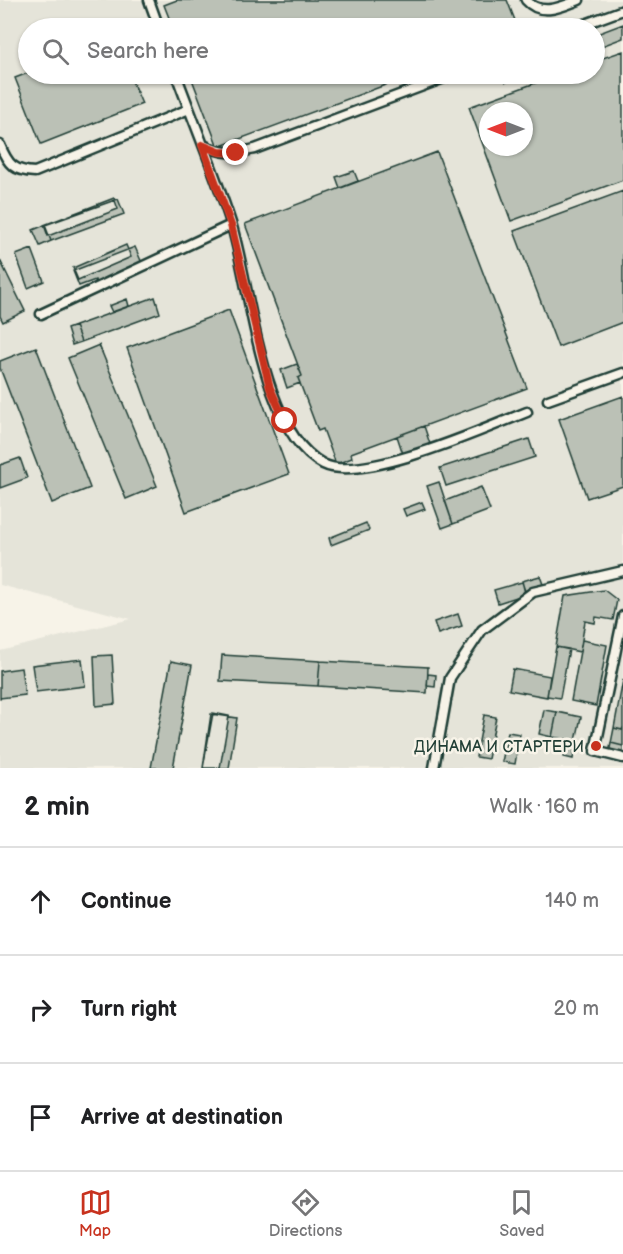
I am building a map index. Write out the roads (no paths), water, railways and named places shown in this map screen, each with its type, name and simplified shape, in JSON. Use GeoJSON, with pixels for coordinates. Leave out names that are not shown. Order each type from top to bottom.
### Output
{"type":"FeatureCollection","features":[{"type":"Feature","properties":{"kind":"lane"},"geometry":{"type":"LineString","coordinates":[[149,0],[155,18]]}},
{"type":"Feature","properties":{"kind":"lane"},"geometry":{"type":"LineString","coordinates":[[526,0],[533,7],[543,10],[579,0]]}},
{"type":"Feature","properties":{"kind":"lane"},"geometry":{"type":"LineString","coordinates":[[601,18],[623,10]]}},
{"type":"Feature","properties":{"kind":"lane"},"geometry":{"type":"LineString","coordinates":[[180,84],[231,225],[270,388],[285,421],[304,448],[324,465],[349,469],[381,464],[422,452],[527,412]]}},
{"type":"Feature","properties":{"kind":"lane"},"geometry":{"type":"LineString","coordinates":[[202,145],[219,152],[236,153],[255,149],[428,84]]}},
{"type":"Feature","properties":{"kind":"lane"},"geometry":{"type":"LineString","coordinates":[[0,146],[6,160],[20,171],[35,172],[189,109]]}},
{"type":"Feature","properties":{"kind":"lane"},"geometry":{"type":"LineString","coordinates":[[41,314],[231,225]]}},
{"type":"Feature","properties":{"kind":"lane"},"geometry":{"type":"LineString","coordinates":[[548,400],[623,374]]}},
{"type":"Feature","properties":{"kind":"lane"},"geometry":{"type":"LineString","coordinates":[[434,768],[450,678],[482,630],[533,592],[623,571]]}},
{"type":"Feature","properties":{"kind":"lane"},"geometry":{"type":"LineString","coordinates":[[623,616],[595,752],[623,759]]}},
{"type":"Feature","properties":{"kind":"place","name":"ДИНАМА И СТАРТЕРИ"},"geometry":{"type":"Point","coordinates":[596,746]}}]}
